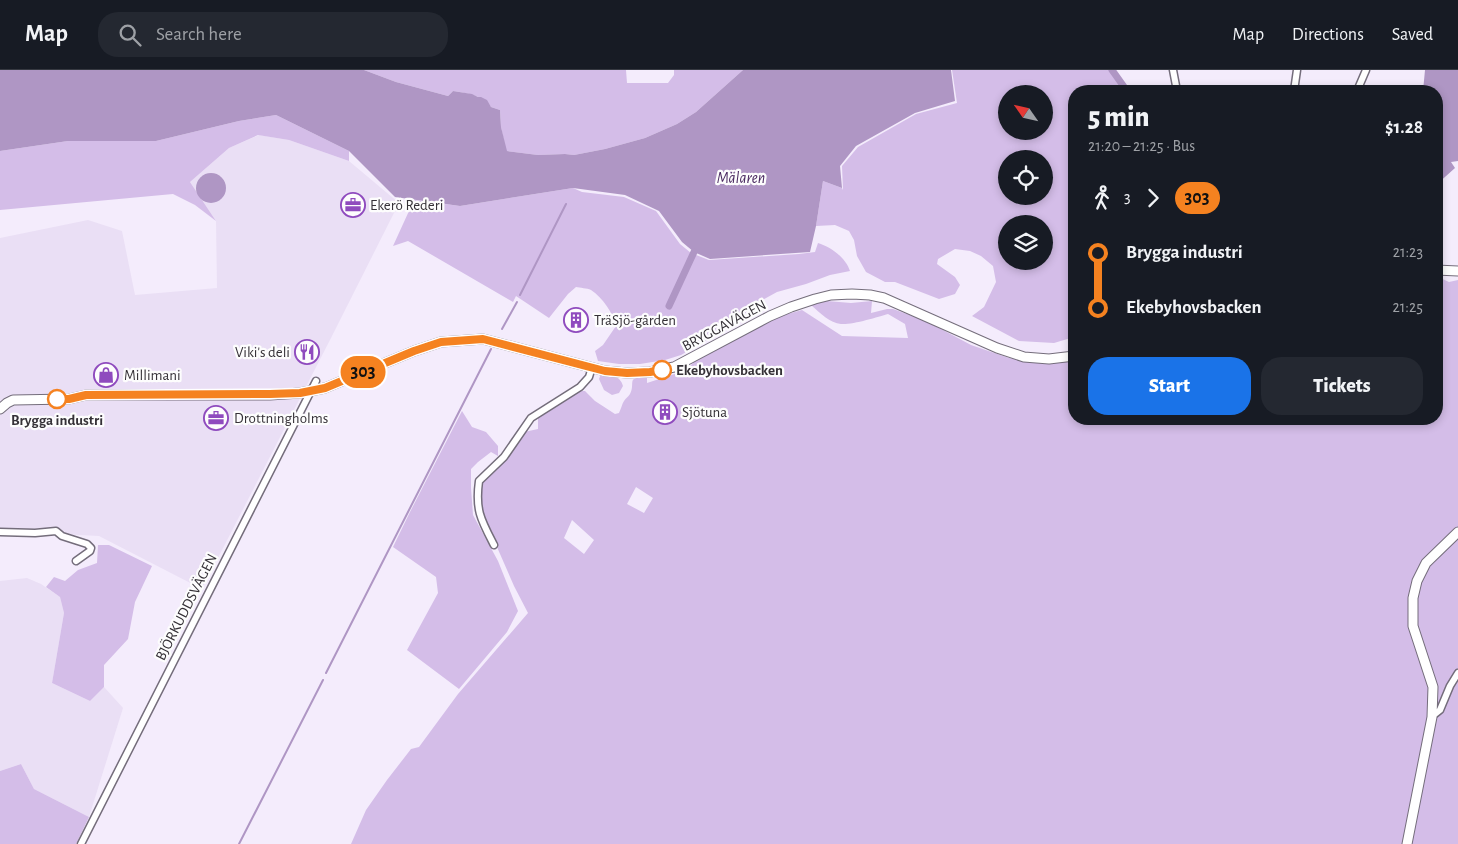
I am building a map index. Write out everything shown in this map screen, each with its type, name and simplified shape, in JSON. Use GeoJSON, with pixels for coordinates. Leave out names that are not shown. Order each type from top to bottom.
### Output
{"type":"FeatureCollection","features":[{"type":"Feature","properties":{"kind":"main road"},"geometry":{"type":"LineString","coordinates":[[1443,270],[1458,271]]}},
{"type":"Feature","properties":{"kind":"main road","name":"BRYGGAVÄGEN"},"geometry":{"type":"LineString","coordinates":[[0,409],[13,400],[69,399],[86,395],[310,392],[325,388],[414,351],[441,342],[483,339],[605,371],[627,373],[650,372],[674,367],[791,307],[831,295],[870,295],[884,298],[997,348],[1024,356],[1049,358],[1068,356]]}},
{"type":"Feature","properties":{"kind":"main road"},"geometry":{"type":"LineString","coordinates":[[1406,844],[1432,714],[1433,687],[1413,626],[1413,598],[1417,581],[1426,562],[1458,532]]}},
{"type":"Feature","properties":{"kind":"street"},"geometry":{"type":"LineString","coordinates":[[1174,70],[1176,85]]}},
{"type":"Feature","properties":{"kind":"street"},"geometry":{"type":"LineString","coordinates":[[1295,85],[1297,70]]}},
{"type":"Feature","properties":{"kind":"street"},"geometry":{"type":"LineString","coordinates":[[1360,85],[1366,70]]}},
{"type":"Feature","properties":{"kind":"street"},"geometry":{"type":"LineString","coordinates":[[494,545],[477,506],[479,481],[504,457],[531,418],[580,387],[589,377],[592,367]]}},
{"type":"Feature","properties":{"kind":"street","name":"BJÖRKUDDSVÄGEN"},"geometry":{"type":"LineString","coordinates":[[81,844],[316,381]]}},
{"type":"Feature","properties":{"kind":"street"},"geometry":{"type":"LineString","coordinates":[[0,532],[35,533],[56,531],[62,536],[90,546],[90,551],[76,561]]}},
{"type":"Feature","properties":{"kind":"street"},"geometry":{"type":"LineString","coordinates":[[1432,714],[1440,710],[1450,686],[1458,673]]}},
{"type":"Feature","properties":{"kind":"shaded area"},"geometry":{"type":"Polygon","coordinates":[[[364,70],[626,70],[627,83],[668,83],[674,75],[674,70],[743,70],[696,112],[677,124],[645,138],[574,155],[538,155],[506,151],[500,110],[491,107],[479,97],[453,91],[448,96],[396,82],[364,70]]]}},
{"type":"Feature","properties":{"kind":"shaded area"},"geometry":{"type":"Polygon","coordinates":[[[952,70],[1110,70],[1121,85],[1068,85],[1068,339],[1054,343],[1019,341],[972,316],[984,307],[996,282],[993,266],[981,256],[970,251],[955,249],[938,259],[937,264],[955,277],[960,285],[955,294],[939,299],[895,282],[885,282],[866,272],[857,256],[854,240],[849,231],[835,225],[816,226],[823,181],[843,190],[842,166],[858,147],[916,114],[957,103],[952,70]]]}},
{"type":"Feature","properties":{"kind":"shaded area"},"geometry":{"type":"Polygon","coordinates":[[[276,115],[349,151],[349,161],[289,140],[258,135],[229,148],[190,182],[216,221],[195,205],[173,194],[0,210],[0,151],[68,141],[156,141],[239,121],[276,115]]]}},
{"type":"Feature","properties":{"kind":"shaded area"},"geometry":{"type":"Polygon","coordinates":[[[259,135],[289,140],[349,161],[399,203],[202,589],[99,536],[0,531],[0,238],[88,220],[122,231],[135,295],[217,288],[216,221],[190,182],[229,148],[259,135]]]}},
{"type":"Feature","properties":{"kind":"shaded area"},"geometry":{"type":"Polygon","coordinates":[[[573,188],[582,192],[624,197],[656,211],[680,244],[691,253],[709,260],[815,252],[818,243],[828,247],[837,254],[850,271],[830,275],[777,292],[755,304],[721,332],[681,355],[640,364],[619,364],[598,361],[595,351],[603,345],[616,326],[607,306],[591,290],[576,287],[549,318],[516,296],[513,302],[408,241],[393,246],[414,200],[460,206],[573,188]]]}},
{"type":"Feature","properties":{"kind":"shaded area"},"geometry":{"type":"Polygon","coordinates":[[[1443,279],[1449,282],[1458,280],[1458,844],[351,844],[366,810],[387,780],[411,749],[419,747],[458,694],[528,613],[479,506],[480,482],[524,432],[538,429],[538,417],[580,391],[585,391],[595,401],[615,414],[619,413],[623,402],[632,390],[632,381],[634,379],[647,378],[647,383],[693,368],[689,367],[695,361],[766,320],[802,310],[842,336],[908,338],[905,324],[888,314],[858,322],[841,324],[829,320],[811,305],[827,301],[851,303],[872,301],[871,313],[893,309],[926,321],[971,345],[1009,358],[1035,362],[1068,362],[1068,425],[1443,425],[1443,279]],[[636,487],[627,504],[644,513],[653,498],[636,487]],[[572,520],[564,538],[584,554],[594,540],[572,520]]]}},
{"type":"Feature","properties":{"kind":"shaded area"},"geometry":{"type":"Polygon","coordinates":[[[601,374],[615,376],[622,382],[623,386],[619,393],[612,395],[604,390],[599,379],[601,374]]]}},
{"type":"Feature","properties":{"kind":"shaded area"},"geometry":{"type":"Polygon","coordinates":[[[462,411],[472,427],[486,432],[498,446],[498,456],[491,452],[471,469],[473,515],[498,561],[518,611],[507,632],[459,689],[407,650],[438,593],[436,577],[393,547],[462,411]]]}},
{"type":"Feature","properties":{"kind":"shaded area"},"geometry":{"type":"Polygon","coordinates":[[[98,545],[109,545],[152,566],[135,602],[128,639],[104,665],[104,687],[90,701],[52,683],[64,613],[60,597],[46,587],[54,577],[65,581],[78,570],[97,563],[98,545]]]}},
{"type":"Feature","properties":{"kind":"shaded area"},"geometry":{"type":"Polygon","coordinates":[[[27,578],[41,584],[60,597],[64,613],[52,683],[90,701],[104,687],[123,708],[89,817],[34,789],[21,764],[0,771],[0,581],[27,578]]]}},
{"type":"Feature","properties":{"kind":"shaded area"},"geometry":{"type":"Polygon","coordinates":[[[21,764],[34,789],[89,817],[76,844],[0,844],[0,771],[21,764]]]}},
{"type":"Feature","properties":{"kind":"water","name":"Mälaren"},"geometry":{"type":"Polygon","coordinates":[[[0,70],[364,70],[396,82],[448,96],[453,91],[481,97],[487,100],[491,107],[500,110],[501,127],[507,151],[538,155],[574,155],[645,138],[677,124],[696,112],[743,70],[951,70],[955,101],[915,113],[856,146],[840,166],[842,188],[823,181],[810,252],[710,259],[694,252],[682,242],[659,211],[625,195],[573,188],[460,206],[395,197],[349,151],[276,115],[239,121],[156,141],[68,141],[0,151],[0,70]]]}},
{"type":"Feature","properties":{"kind":"water"},"geometry":{"type":"Polygon","coordinates":[[[1425,70],[1458,70],[1458,161],[1451,162],[1455,168],[1443,179],[1443,85],[1424,85],[1425,70]]]}},
{"type":"Feature","properties":{"kind":"water"},"geometry":{"type":"Polygon","coordinates":[[[211,173],[222,177],[226,188],[222,199],[211,203],[200,199],[196,188],[200,177],[211,173]]]}},
{"type":"Feature","properties":{"kind":"waterway"},"geometry":{"type":"LineString","coordinates":[[1112,70],[1123,85]]}},
{"type":"Feature","properties":{"kind":"waterway"},"geometry":{"type":"LineString","coordinates":[[520,295],[566,204]]}},
{"type":"Feature","properties":{"kind":"waterway"},"geometry":{"type":"LineString","coordinates":[[669,306],[694,252]]}},
{"type":"Feature","properties":{"kind":"waterway"},"geometry":{"type":"LineString","coordinates":[[502,329],[517,302]]}},
{"type":"Feature","properties":{"kind":"waterway"},"geometry":{"type":"LineString","coordinates":[[326,673],[491,349]]}},
{"type":"Feature","properties":{"kind":"waterway"},"geometry":{"type":"LineString","coordinates":[[239,844],[323,680]]}},
{"type":"Feature","properties":{"kind":"bus line","name":"303"},"geometry":{"type":"LineString","coordinates":[[57,399],[69,399],[86,395],[310,392],[325,388],[414,351],[441,342],[483,339],[605,371],[627,373],[662,370]]}},
{"type":"Feature","properties":{"kind":"place","name":"Ekerö Rederi"},"geometry":{"type":"Point","coordinates":[353,205]}},
{"type":"Feature","properties":{"kind":"place","name":"TräSjö-gården"},"geometry":{"type":"Point","coordinates":[576,320]}},
{"type":"Feature","properties":{"kind":"place","name":"Viki's deli"},"geometry":{"type":"Point","coordinates":[307,352]}},
{"type":"Feature","properties":{"kind":"place","name":"Ekebyhovsbacken"},"geometry":{"type":"Point","coordinates":[662,370]}},
{"type":"Feature","properties":{"kind":"place","name":"Millimani"},"geometry":{"type":"Point","coordinates":[106,375]}},
{"type":"Feature","properties":{"kind":"place","name":"Brygga industri"},"geometry":{"type":"Point","coordinates":[57,399]}},
{"type":"Feature","properties":{"kind":"place","name":"Sjötuna"},"geometry":{"type":"Point","coordinates":[665,412]}},
{"type":"Feature","properties":{"kind":"place","name":"Drottningholms"},"geometry":{"type":"Point","coordinates":[216,418]}}]}
